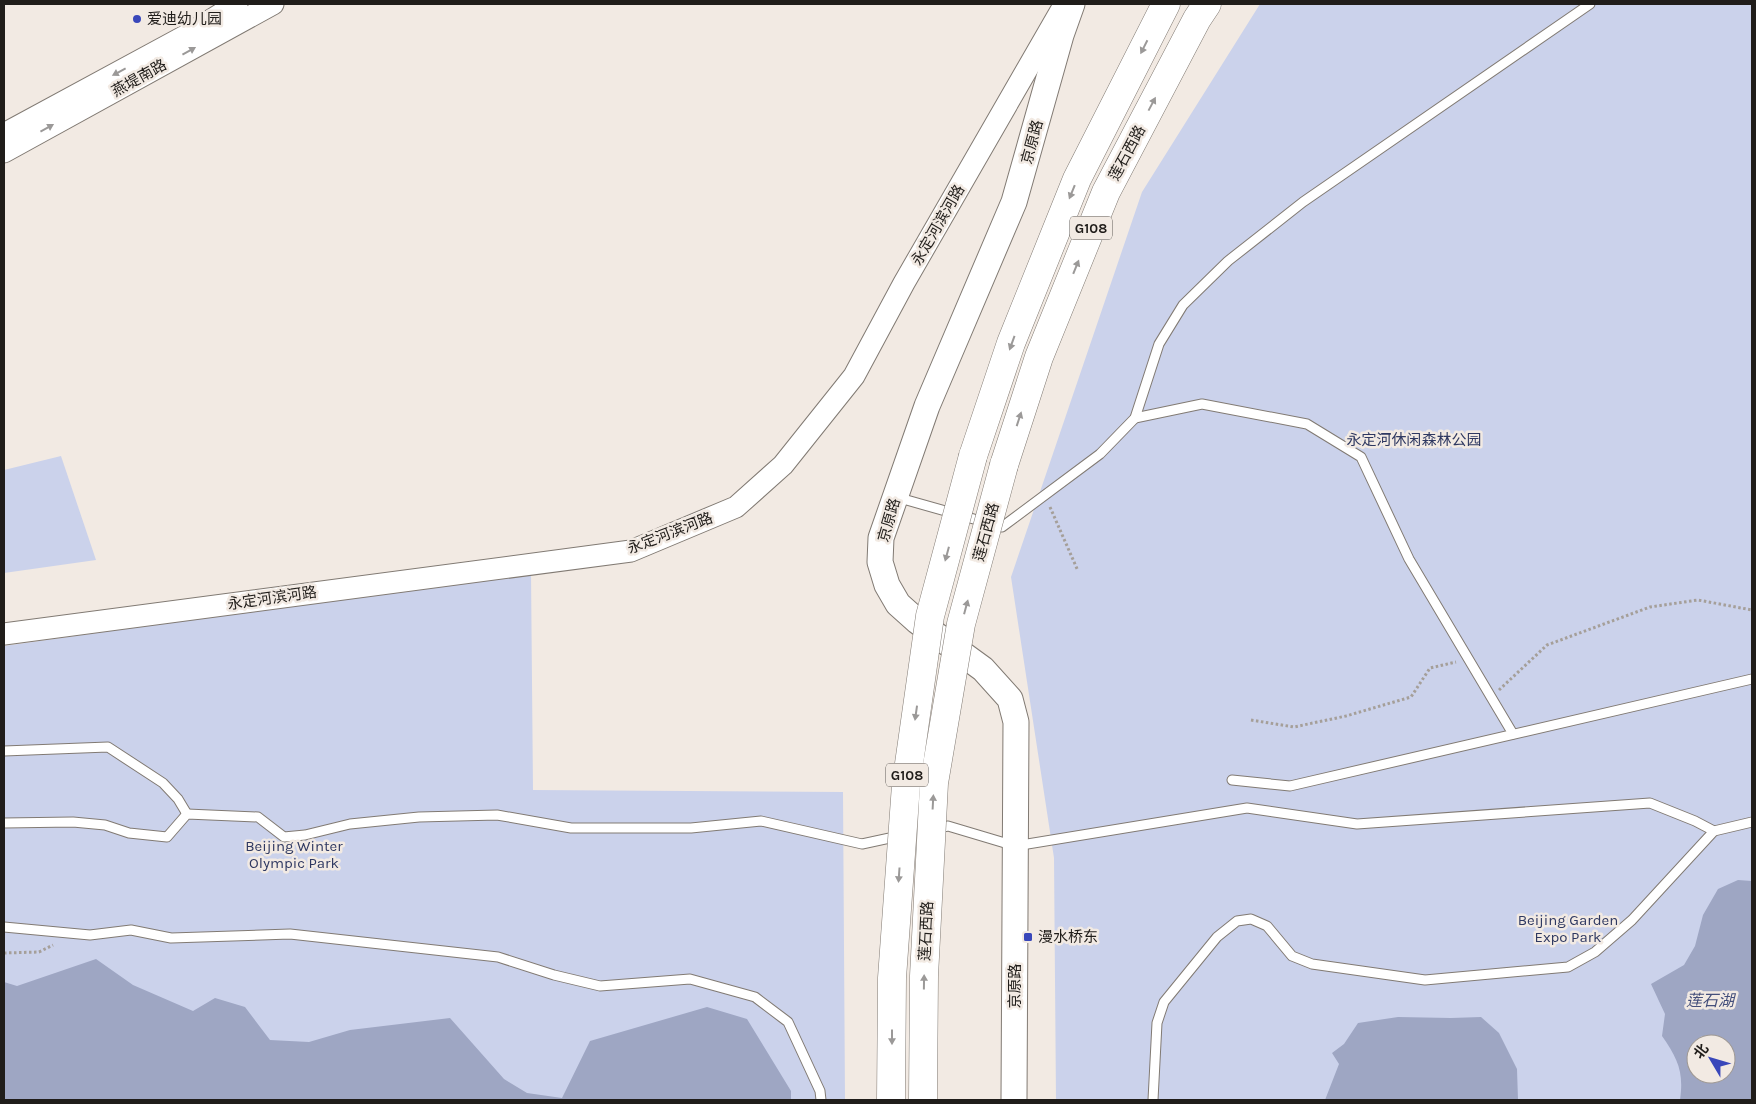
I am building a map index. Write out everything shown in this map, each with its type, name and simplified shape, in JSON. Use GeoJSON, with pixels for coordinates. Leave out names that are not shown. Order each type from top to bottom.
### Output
{"type":"FeatureCollection","features":[{"type":"Feature","properties":{"kind":"highway","name":"莲石西路"},"geometry":{"type":"LineString","coordinates":[[891,1100],[892,978],[906,785],[930,616],[973,456],[1011,344],[1077,179],[1166,4]]}},
{"type":"Feature","properties":{"kind":"highway","name":"莲石西路"},"geometry":{"type":"LineString","coordinates":[[923,1100],[924,976],[934,783],[961,624],[1004,465],[1039,357],[1106,192],[1197,19],[1207,4]]}},
{"type":"Feature","properties":{"kind":"main road","name":"京原路"},"geometry":{"type":"LineString","coordinates":[[1014,1100],[1016,722],[1010,699],[983,668],[898,604],[887,585],[880,562],[881,538],[927,406],[1014,202],[1058,43],[1072,4]]}},
{"type":"Feature","properties":{"kind":"street","name":"燕堤南路"},"geometry":{"type":"LineString","coordinates":[[4,134],[185,36],[237,4]]}},
{"type":"Feature","properties":{"kind":"street","name":"燕堤南路"},"geometry":{"type":"LineString","coordinates":[[4,152],[273,4]]}},
{"type":"Feature","properties":{"kind":"street","name":"永定河滨河路"},"geometry":{"type":"LineString","coordinates":[[4,634],[631,551],[736,507],[783,465],[854,376],[904,283],[1065,4]]}},
{"type":"Feature","properties":{"kind":"lane"},"geometry":{"type":"LineString","coordinates":[[895,497],[1002,527],[1100,454],[1135,418],[1159,344],[1183,305],[1228,261],[1303,202],[1590,4]]}},
{"type":"Feature","properties":{"kind":"lane"},"geometry":{"type":"LineString","coordinates":[[1135,418],[1202,404],[1307,424],[1361,457],[1409,559],[1513,734]]}},
{"type":"Feature","properties":{"kind":"lane"},"geometry":{"type":"LineString","coordinates":[[1232,780],[1290,786],[1752,679]]}},
{"type":"Feature","properties":{"kind":"lane"},"geometry":{"type":"LineString","coordinates":[[4,751],[108,746],[163,784],[178,799],[187,814]]}},
{"type":"Feature","properties":{"kind":"lane"},"geometry":{"type":"LineString","coordinates":[[920,832],[948,826],[1016,846],[1248,808],[1357,824],[1650,803],[1695,821],[1714,831]]}},
{"type":"Feature","properties":{"kind":"lane"},"geometry":{"type":"LineString","coordinates":[[4,823],[72,822],[105,824],[129,833],[167,837],[187,814]]}},
{"type":"Feature","properties":{"kind":"lane"},"geometry":{"type":"LineString","coordinates":[[187,814],[258,817],[284,837],[305,835],[350,824],[419,816],[497,815],[570,828],[691,828],[761,821],[862,844],[910,834]]}},
{"type":"Feature","properties":{"kind":"lane"},"geometry":{"type":"LineString","coordinates":[[1153,1100],[1157,1023],[1164,1002],[1217,937],[1237,921],[1251,919],[1267,926],[1292,956],[1312,964],[1416,979],[1434,980],[1568,966],[1595,952],[1632,920],[1714,831],[1752,822]]}},
{"type":"Feature","properties":{"kind":"lane"},"geometry":{"type":"LineString","coordinates":[[4,927],[90,935],[131,930],[170,938],[290,934],[498,957],[554,975],[600,986],[690,979],[755,997],[788,1022],[820,1091],[821,1100]]}},
{"type":"Feature","properties":{"kind":"path"},"geometry":{"type":"LineString","coordinates":[[1045,494],[1078,572]]}},
{"type":"Feature","properties":{"kind":"path"},"geometry":{"type":"LineString","coordinates":[[1492,698],[1547,645],[1650,607],[1698,600],[1752,610]]}},
{"type":"Feature","properties":{"kind":"path"},"geometry":{"type":"LineString","coordinates":[[1251,720],[1294,727],[1346,716],[1411,697],[1430,668],[1469,659]]}},
{"type":"Feature","properties":{"kind":"path"},"geometry":{"type":"LineString","coordinates":[[4,953],[39,952],[76,934]]}},
{"type":"Feature","properties":{"kind":"green space","name":"永定河休闲森林公园"},"geometry":{"type":"Polygon","coordinates":[[[1260,4],[1752,4],[1752,1100],[1056,1100],[1054,858],[1011,577],[1142,192],[1260,4]]]}},
{"type":"Feature","properties":{"kind":"green space"},"geometry":{"type":"Polygon","coordinates":[[[61,456],[96,560],[4,573],[4,470],[61,456]]]}},
{"type":"Feature","properties":{"kind":"green space","name":"Beijing Winter Olympic Park"},"geometry":{"type":"Polygon","coordinates":[[[531,572],[533,790],[843,792],[845,1100],[4,1100],[4,646],[531,572]]]}},
{"type":"Feature","properties":{"kind":"water","name":"莲石湖"},"geometry":{"type":"Polygon","coordinates":[[[1738,880],[1752,881],[1752,1100],[1680,1100],[1681,1081],[1679,1066],[1662,1036],[1665,1014],[1651,984],[1684,965],[1695,946],[1703,915],[1718,889],[1738,880]]]}},
{"type":"Feature","properties":{"kind":"water"},"geometry":{"type":"Polygon","coordinates":[[[96,959],[133,985],[193,1011],[215,998],[245,1007],[270,1040],[309,1042],[350,1030],[450,1018],[504,1079],[527,1093],[562,1098],[590,1041],[707,1007],[747,1019],[791,1091],[791,1100],[4,1100],[4,982],[17,986],[96,959]]]}},
{"type":"Feature","properties":{"kind":"water"},"geometry":{"type":"Polygon","coordinates":[[[1398,1017],[1481,1017],[1499,1033],[1517,1069],[1518,1100],[1325,1100],[1339,1064],[1332,1053],[1344,1044],[1358,1023],[1398,1017]]]}},
{"type":"Feature","properties":{"kind":"place","name":"爱迪幼儿园"},"geometry":{"type":"Point","coordinates":[137,19]}},
{"type":"Feature","properties":{"kind":"place","name":"漫水桥东"},"geometry":{"type":"Point","coordinates":[1028,937]}},
{"type":"Feature","properties":{"kind":"park label","name":"Beijing Garden Expo Park"},"geometry":{"type":"Point","coordinates":[1568,928]}}]}
